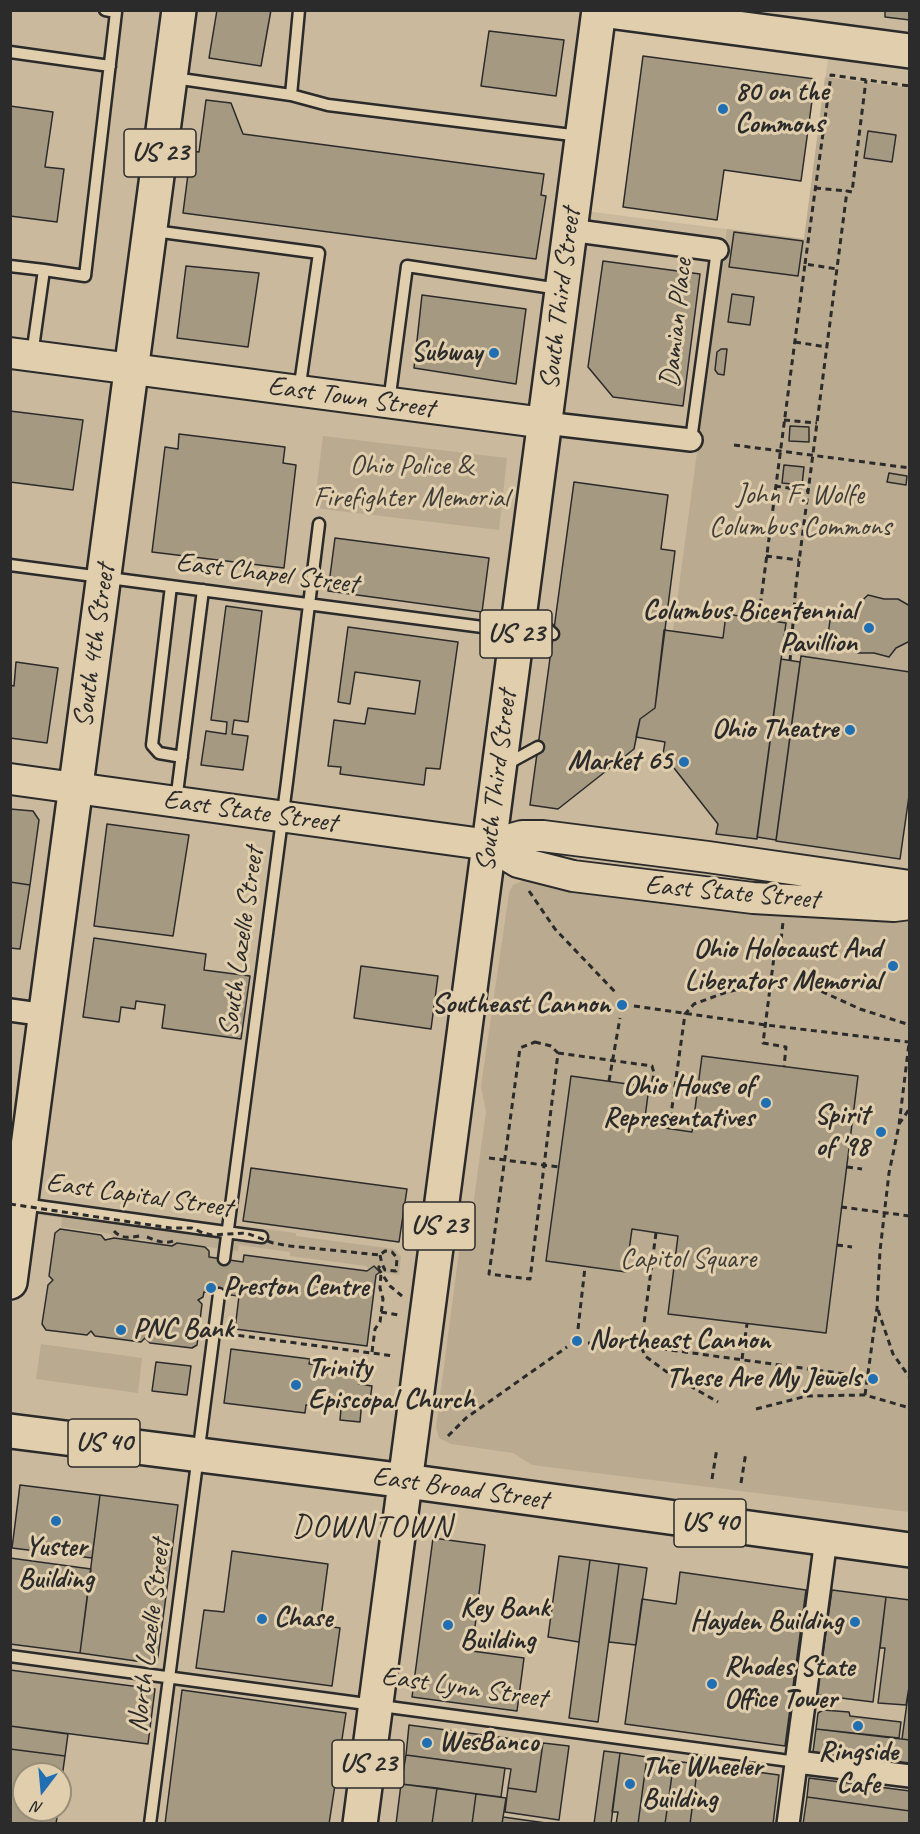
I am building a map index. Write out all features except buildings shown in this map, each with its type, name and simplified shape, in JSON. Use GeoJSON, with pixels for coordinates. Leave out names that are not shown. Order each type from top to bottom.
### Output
{"type":"FeatureCollection","features":[{"type":"Feature","properties":{"kind":"main road","name":"South 4th Street"},"geometry":{"type":"LineString","coordinates":[[10,1282],[14,1203],[46,1015],[179,10]]}},
{"type":"Feature","properties":{"kind":"main road"},"geometry":{"type":"LineString","coordinates":[[600,10],[716,18],[909,51]]}},
{"type":"Feature","properties":{"kind":"main road","name":"South Third Street"},"geometry":{"type":"LineString","coordinates":[[406,1480],[600,10]]}},
{"type":"Feature","properties":{"kind":"main road","name":"East Broad Street"},"geometry":{"type":"LineString","coordinates":[[10,1431],[406,1480],[909,1550]]}},
{"type":"Feature","properties":{"kind":"main road","name":"US 23"},"geometry":{"type":"LineString","coordinates":[[360,1824],[406,1480]]}},
{"type":"Feature","properties":{"kind":"street","name":"Damian Place"},"geometry":{"type":"LineString","coordinates":[[570,230],[717,250]]}},
{"type":"Feature","properties":{"kind":"street","name":"East Town Street"},"geometry":{"type":"LineString","coordinates":[[21,354],[545,423],[692,440]]}},
{"type":"Feature","properties":{"kind":"street","name":"East State Street"},"geometry":{"type":"LineString","coordinates":[[10,779],[490,845],[518,862],[573,876],[753,898],[883,905],[909,904]]}},
{"type":"Feature","properties":{"kind":"street","name":"East State Street"},"geometry":{"type":"LineString","coordinates":[[490,845],[522,836],[543,836],[909,886]]}},
{"type":"Feature","properties":{"kind":"street"},"geometry":{"type":"LineString","coordinates":[[10,1010],[46,1015]]}},
{"type":"Feature","properties":{"kind":"street"},"geometry":{"type":"LineString","coordinates":[[788,1824],[826,1539]]}},
{"type":"Feature","properties":{"kind":"street","name":"East Lynn Street"},"geometry":{"type":"LineString","coordinates":[[797,1762],[909,1776]]}},
{"type":"Feature","properties":{"kind":"lane"},"geometry":{"type":"LineString","coordinates":[[10,266],[85,276],[116,12],[105,10]]}},
{"type":"Feature","properties":{"kind":"lane"},"geometry":{"type":"LineString","coordinates":[[291,95],[299,10]]}},
{"type":"Feature","properties":{"kind":"lane"},"geometry":{"type":"LineString","coordinates":[[10,52],[110,66]]}},
{"type":"Feature","properties":{"kind":"lane"},"geometry":{"type":"LineString","coordinates":[[170,78],[291,95],[328,105],[582,137]]}},
{"type":"Feature","properties":{"kind":"lane"},"geometry":{"type":"LineString","coordinates":[[150,231],[319,253],[299,391]]}},
{"type":"Feature","properties":{"kind":"lane","name":"Damian Place"},"geometry":{"type":"LineString","coordinates":[[692,440],[717,250]]}},
{"type":"Feature","properties":{"kind":"lane"},"geometry":{"type":"LineString","coordinates":[[389,403],[406,266],[562,289]]}},
{"type":"Feature","properties":{"kind":"lane"},"geometry":{"type":"LineString","coordinates":[[21,354],[44,270]]}},
{"type":"Feature","properties":{"kind":"lane","name":"South Lazelle Street"},"geometry":{"type":"LineString","coordinates":[[224,1259],[319,524]]}},
{"type":"Feature","properties":{"kind":"lane","name":"East Chapel Street"},"geometry":{"type":"LineString","coordinates":[[10,565],[309,603],[519,617]]}},
{"type":"Feature","properties":{"kind":"lane"},"geometry":{"type":"LineString","coordinates":[[171,586],[152,745],[159,753],[182,757]]}},
{"type":"Feature","properties":{"kind":"lane"},"geometry":{"type":"LineString","coordinates":[[176,802],[203,590]]}},
{"type":"Feature","properties":{"kind":"lane"},"geometry":{"type":"LineString","coordinates":[[519,617],[553,634]]}},
{"type":"Feature","properties":{"kind":"lane"},"geometry":{"type":"LineString","coordinates":[[499,768],[538,747]]}},
{"type":"Feature","properties":{"kind":"lane","name":"East Capital Street"},"geometry":{"type":"LineString","coordinates":[[14,1203],[261,1237]]}},
{"type":"Feature","properties":{"kind":"lane"},"geometry":{"type":"LineString","coordinates":[[198,1455],[219,1294]]}},
{"type":"Feature","properties":{"kind":"lane","name":"North Lazelle Street"},"geometry":{"type":"LineString","coordinates":[[150,1824],[198,1455]]}},
{"type":"Feature","properties":{"kind":"lane","name":"East Lynn Street"},"geometry":{"type":"LineString","coordinates":[[10,1656],[797,1762]]}},
{"type":"Feature","properties":{"kind":"path"},"geometry":{"type":"LineString","coordinates":[[759,615],[831,75],[909,86]]}},
{"type":"Feature","properties":{"kind":"path"},"geometry":{"type":"LineString","coordinates":[[815,188],[852,192],[866,80]]}},
{"type":"Feature","properties":{"kind":"path"},"geometry":{"type":"LineString","coordinates":[[790,661],[799,561],[847,191]]}},
{"type":"Feature","properties":{"kind":"path"},"geometry":{"type":"LineString","coordinates":[[805,264],[837,269]]}},
{"type":"Feature","properties":{"kind":"path"},"geometry":{"type":"LineString","coordinates":[[795,342],[827,347]]}},
{"type":"Feature","properties":{"kind":"path"},"geometry":{"type":"LineString","coordinates":[[784,420],[817,423]]}},
{"type":"Feature","properties":{"kind":"path"},"geometry":{"type":"LineString","coordinates":[[734,445],[909,468]]}},
{"type":"Feature","properties":{"kind":"path"},"geometry":{"type":"LineString","coordinates":[[776,486],[809,491]]}},
{"type":"Feature","properties":{"kind":"path"},"geometry":{"type":"LineString","coordinates":[[766,556],[799,561]]}},
{"type":"Feature","properties":{"kind":"path"},"geometry":{"type":"LineString","coordinates":[[528,889],[555,929],[617,994]]}},
{"type":"Feature","properties":{"kind":"path"},"geometry":{"type":"LineString","coordinates":[[780,950],[784,918]]}},
{"type":"Feature","properties":{"kind":"path"},"geometry":{"type":"LineString","coordinates":[[775,949],[763,1043],[786,1047],[784,1067]]}},
{"type":"Feature","properties":{"kind":"path"},"geometry":{"type":"LineString","coordinates":[[669,1129],[685,1014],[694,1004],[724,993],[771,981]]}},
{"type":"Feature","properties":{"kind":"path"},"geometry":{"type":"LineString","coordinates":[[812,987],[860,1010],[909,1025]]}},
{"type":"Feature","properties":{"kind":"path"},"geometry":{"type":"LineString","coordinates":[[634,1006],[908,1042]]}},
{"type":"Feature","properties":{"kind":"path"},"geometry":{"type":"LineString","coordinates":[[609,1081],[620,1018]]}},
{"type":"Feature","properties":{"kind":"path"},"geometry":{"type":"LineString","coordinates":[[865,1395],[877,1308],[884,1213],[899,1125],[909,1035]]}},
{"type":"Feature","properties":{"kind":"path"},"geometry":{"type":"LineString","coordinates":[[558,1053],[530,1279],[489,1274],[520,1048],[530,1043],[540,1043],[551,1046],[558,1053],[652,1066],[654,1073],[651,1090]]}},
{"type":"Feature","properties":{"kind":"path"},"geometry":{"type":"LineString","coordinates":[[899,1125],[909,1108]]}},
{"type":"Feature","properties":{"kind":"path"},"geometry":{"type":"LineString","coordinates":[[489,1158],[559,1167]]}},
{"type":"Feature","properties":{"kind":"path"},"geometry":{"type":"LineString","coordinates":[[846,1167],[862,1169]]}},
{"type":"Feature","properties":{"kind":"path"},"geometry":{"type":"LineString","coordinates":[[14,1203],[171,1228],[192,1228],[212,1235],[246,1233],[273,1243],[290,1246],[380,1255],[385,1251],[392,1252],[397,1258],[396,1271],[385,1270],[380,1255]]}},
{"type":"Feature","properties":{"kind":"path"},"geometry":{"type":"LineString","coordinates":[[841,1207],[909,1216]]}},
{"type":"Feature","properties":{"kind":"path"},"geometry":{"type":"LineString","coordinates":[[656,1233],[640,1346],[645,1356],[671,1375],[718,1402]]}},
{"type":"Feature","properties":{"kind":"path"},"geometry":{"type":"LineString","coordinates":[[837,1245],[852,1247]]}},
{"type":"Feature","properties":{"kind":"path"},"geometry":{"type":"LineString","coordinates":[[382,1264],[378,1268],[381,1273],[390,1286],[402,1296]]}},
{"type":"Feature","properties":{"kind":"path"},"geometry":{"type":"LineString","coordinates":[[578,1329],[585,1267]]}},
{"type":"Feature","properties":{"kind":"path"},"geometry":{"type":"LineString","coordinates":[[372,1353],[375,1329],[380,1322],[383,1299],[380,1288],[381,1273]]}},
{"type":"Feature","properties":{"kind":"path"},"geometry":{"type":"LineString","coordinates":[[877,1308],[893,1354],[909,1378]]}},
{"type":"Feature","properties":{"kind":"path"},"geometry":{"type":"LineString","coordinates":[[381,1312],[399,1315]]}},
{"type":"Feature","properties":{"kind":"path"},"geometry":{"type":"LineString","coordinates":[[742,1359],[747,1324]]}},
{"type":"Feature","properties":{"kind":"path"},"geometry":{"type":"LineString","coordinates":[[226,1334],[394,1356]]}},
{"type":"Feature","properties":{"kind":"path"},"geometry":{"type":"LineString","coordinates":[[588,1343],[640,1346],[868,1377]]}},
{"type":"Feature","properties":{"kind":"path"},"geometry":{"type":"LineString","coordinates":[[448,1436],[466,1418],[567,1347]]}},
{"type":"Feature","properties":{"kind":"path"},"geometry":{"type":"LineString","coordinates":[[756,1409],[807,1396],[865,1395],[909,1408]]}},
{"type":"Feature","properties":{"kind":"path"},"geometry":{"type":"LineString","coordinates":[[712,1479],[717,1448]]}},
{"type":"Feature","properties":{"kind":"path"},"geometry":{"type":"LineString","coordinates":[[741,1483],[746,1452]]}},
{"type":"Feature","properties":{"kind":"shaded area"},"geometry":{"type":"Polygon","coordinates":[[[11,11],[909,11],[909,1823],[11,1824],[11,11]],[[604,15],[577,210],[804,239],[830,44],[604,15]]]}},
{"type":"Feature","properties":{"kind":"green space","name":"John F. Wolfe Columbus Commons"},"geometry":{"type":"Polygon","coordinates":[[[825,77],[909,88],[909,672],[782,653],[786,623],[727,614],[723,638],[673,631],[727,229],[804,239],[825,77]]]}},
{"type":"Feature","properties":{"kind":"green space","name":"Ohio Police & Firefighter Memorial"},"geometry":{"type":"Polygon","coordinates":[[[323,436],[507,458],[499,530],[314,508],[323,436]]]}},
{"type":"Feature","properties":{"kind":"green space","name":"Capitol Square"},"geometry":{"type":"Polygon","coordinates":[[[524,880],[711,903],[909,918],[909,1512],[532,1465],[513,1453],[451,1444],[439,1438],[436,1427],[462,1229],[473,1206],[486,1112],[481,1086],[509,893],[513,885],[524,880]]]}},
{"type":"Feature","properties":{"kind":"green space"},"geometry":{"type":"Polygon","coordinates":[[[65,1203],[296,1233],[296,1236],[394,1249],[401,1257],[399,1275],[380,1272],[374,1266],[369,1269],[366,1266],[290,1256],[290,1252],[239,1245],[238,1251],[177,1243],[172,1246],[151,1243],[147,1240],[114,1238],[111,1234],[61,1227],[62,1218],[11,1211],[64,1206],[65,1203]]]}},
{"type":"Feature","properties":{"kind":"green space"},"geometry":{"type":"Polygon","coordinates":[[[41,1344],[142,1358],[138,1393],[36,1379],[41,1344]]]}},
{"type":"Feature","properties":{"kind":"place","name":"80 on the Commons"},"geometry":{"type":"Point","coordinates":[723,109]}},
{"type":"Feature","properties":{"kind":"place","name":"Subway"},"geometry":{"type":"Point","coordinates":[494,353]}},
{"type":"Feature","properties":{"kind":"place","name":"Columbus Bicentennial Pavillion"},"geometry":{"type":"Point","coordinates":[869,628]}},
{"type":"Feature","properties":{"kind":"place","name":"Ohio Theatre"},"geometry":{"type":"Point","coordinates":[850,730]}},
{"type":"Feature","properties":{"kind":"place","name":"Market 65"},"geometry":{"type":"Point","coordinates":[684,762]}},
{"type":"Feature","properties":{"kind":"place","name":"Ohio Holocaust And Liberators Memorial"},"geometry":{"type":"Point","coordinates":[893,966]}},
{"type":"Feature","properties":{"kind":"place","name":"Southeast Cannon"},"geometry":{"type":"Point","coordinates":[622,1005]}},
{"type":"Feature","properties":{"kind":"place","name":"Ohio House of Representatives"},"geometry":{"type":"Point","coordinates":[766,1103]}},
{"type":"Feature","properties":{"kind":"place","name":"Spirit of '98"},"geometry":{"type":"Point","coordinates":[881,1132]}},
{"type":"Feature","properties":{"kind":"place","name":"Preston Centre"},"geometry":{"type":"Point","coordinates":[211,1288]}},
{"type":"Feature","properties":{"kind":"place","name":"PNC Bank"},"geometry":{"type":"Point","coordinates":[121,1330]}},
{"type":"Feature","properties":{"kind":"place","name":"Northeast Cannon"},"geometry":{"type":"Point","coordinates":[577,1341]}},
{"type":"Feature","properties":{"kind":"place","name":"These Are My Jewels"},"geometry":{"type":"Point","coordinates":[873,1379]}},
{"type":"Feature","properties":{"kind":"place","name":"Trinity Episcopal Church"},"geometry":{"type":"Point","coordinates":[296,1385]}},
{"type":"Feature","properties":{"kind":"place","name":"Yuster Building"},"geometry":{"type":"Point","coordinates":[56,1521]}},
{"type":"Feature","properties":{"kind":"place","name":"Chase"},"geometry":{"type":"Point","coordinates":[262,1619]}},
{"type":"Feature","properties":{"kind":"place","name":"Hayden Building"},"geometry":{"type":"Point","coordinates":[855,1622]}},
{"type":"Feature","properties":{"kind":"place","name":"Key Bank Building"},"geometry":{"type":"Point","coordinates":[448,1625]}},
{"type":"Feature","properties":{"kind":"place","name":"Rhodes State Office Tower"},"geometry":{"type":"Point","coordinates":[712,1684]}},
{"type":"Feature","properties":{"kind":"place","name":"Ringside Cafe"},"geometry":{"type":"Point","coordinates":[858,1726]}},
{"type":"Feature","properties":{"kind":"place","name":"WesBanco"},"geometry":{"type":"Point","coordinates":[427,1743]}},
{"type":"Feature","properties":{"kind":"place","name":"The Wheeler Building"},"geometry":{"type":"Point","coordinates":[630,1784]}},
{"type":"Feature","properties":{"kind":"district","name":"DOWNTOWN"},"geometry":{"type":"Point","coordinates":[372,1528]}}]}
